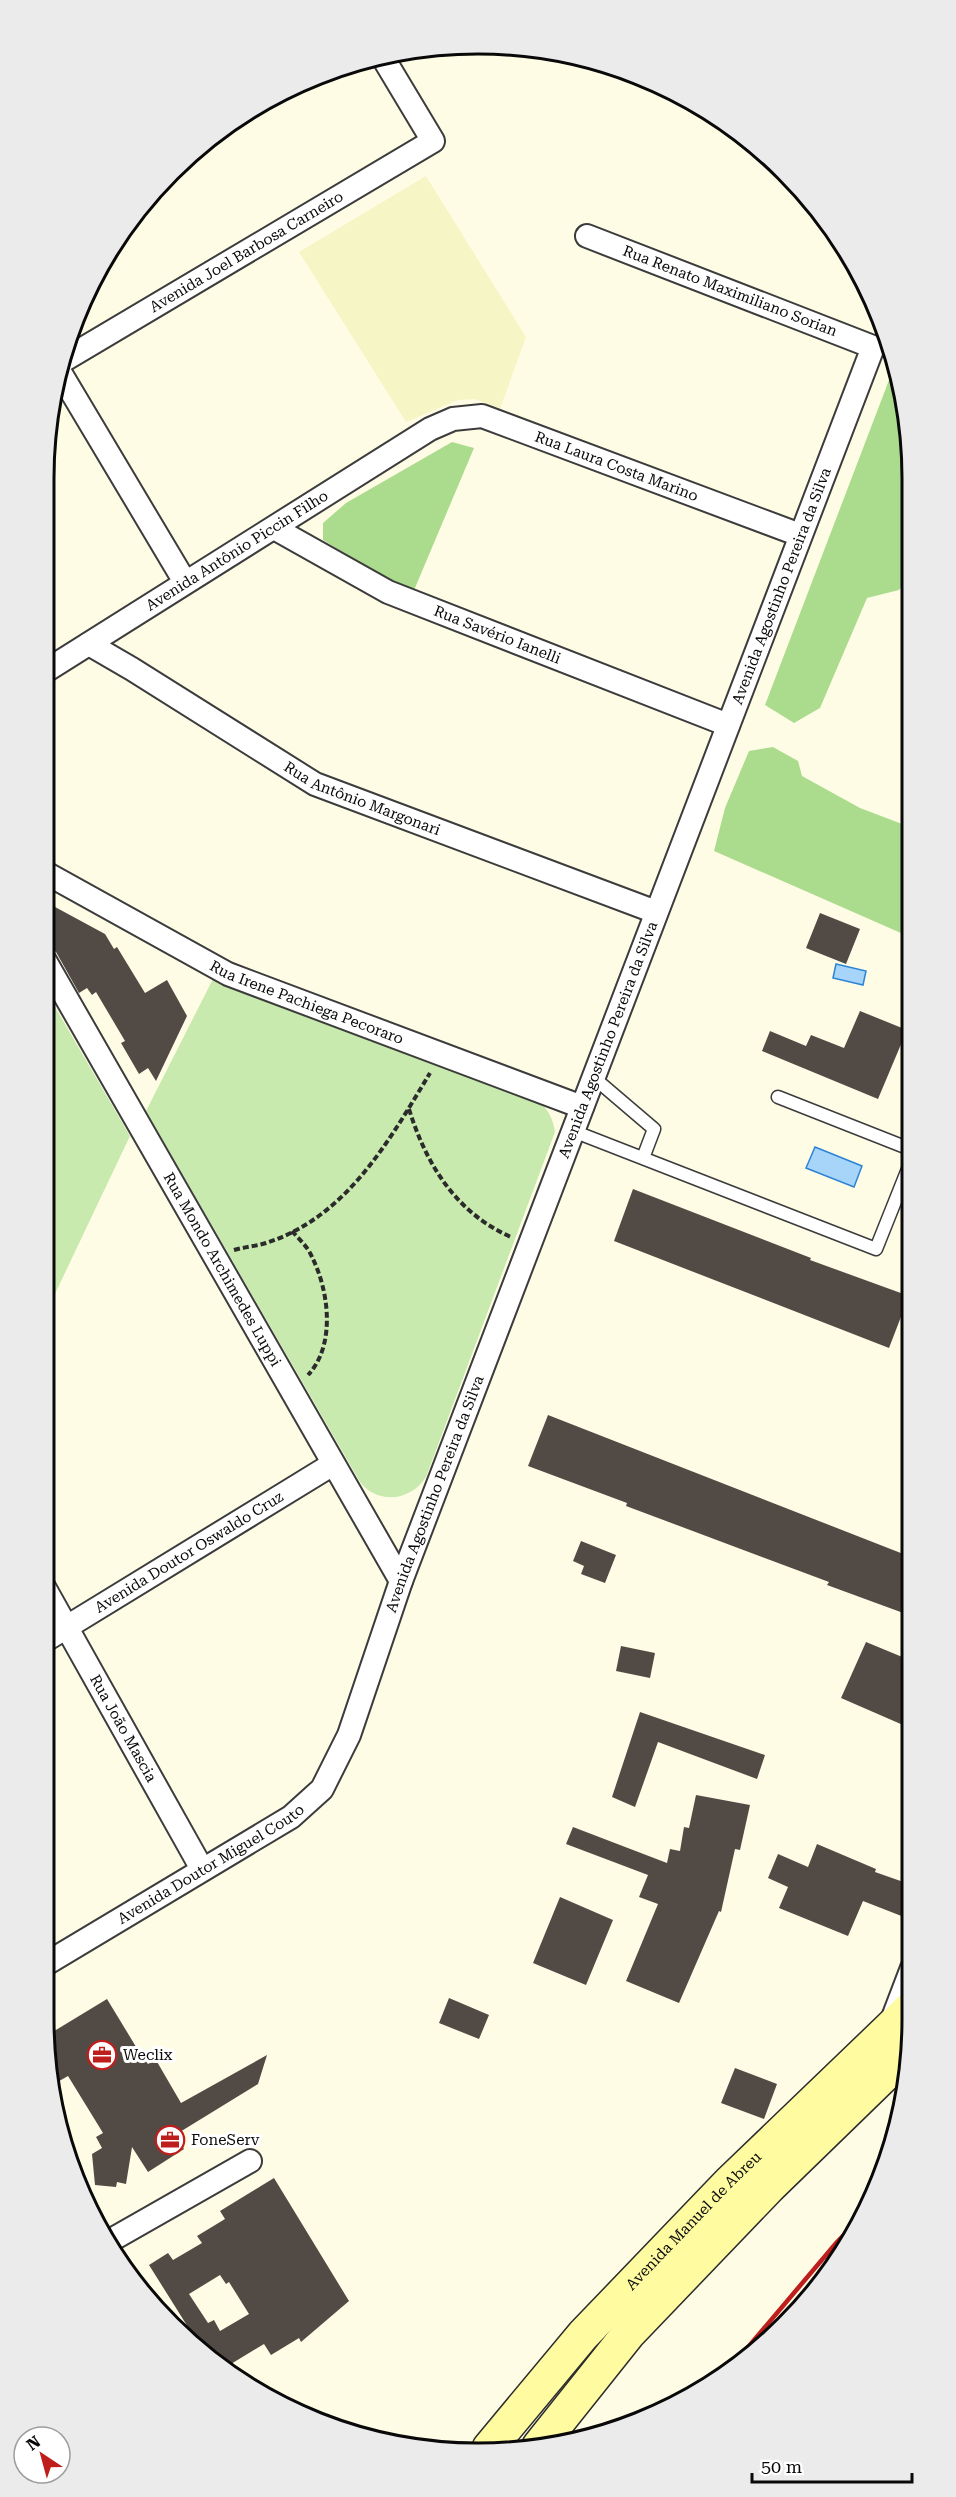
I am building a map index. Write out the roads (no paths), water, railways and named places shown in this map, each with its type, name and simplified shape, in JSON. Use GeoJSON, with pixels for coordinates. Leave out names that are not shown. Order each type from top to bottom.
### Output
{"type":"FeatureCollection","features":[{"type":"Feature","properties":{"kind":"main road","name":"Avenida Manuel de Abreu"},"geometry":{"type":"LineString","coordinates":[[546,2437],[629,2333],[769,2187],[898,2041]]}},
{"type":"Feature","properties":{"kind":"main road","name":"Avenida Manuel de Abreu"},"geometry":{"type":"LineString","coordinates":[[494,2442],[599,2318],[729,2183],[898,2041]]}},
{"type":"Feature","properties":{"kind":"street","name":"Avenida Joel Barbosa Carneiro"},"geometry":{"type":"LineString","coordinates":[[73,355],[433,141],[387,64]]}},
{"type":"Feature","properties":{"kind":"street","name":"Rua Renato Maximiliano Sorian"},"geometry":{"type":"LineString","coordinates":[[587,236],[880,346]]}},
{"type":"Feature","properties":{"kind":"street","name":"Avenida Agostinho Pereira da Silva"},"geometry":{"type":"LineString","coordinates":[[349,1735],[401,1581],[800,535],[880,346]]}},
{"type":"Feature","properties":{"kind":"street"},"geometry":{"type":"LineString","coordinates":[[65,381],[185,582]]}},
{"type":"Feature","properties":{"kind":"street","name":"Rua Laura Costa Marino"},"geometry":{"type":"LineString","coordinates":[[430,429],[453,418],[482,416],[800,535]]}},
{"type":"Feature","properties":{"kind":"street","name":"Avenida Antônio Piccin Filho"},"geometry":{"type":"LineString","coordinates":[[54,666],[430,429]]}},
{"type":"Feature","properties":{"kind":"street","name":"Rua Savério Ianelli"},"geometry":{"type":"LineString","coordinates":[[274,528],[388,592],[728,725]]}},
{"type":"Feature","properties":{"kind":"street","name":"Rua Antônio Margonari"},"geometry":{"type":"LineString","coordinates":[[89,644],[315,784],[656,912]]}},
{"type":"Feature","properties":{"kind":"street","name":"Rua Irene Pachiega Pecoraro"},"geometry":{"type":"LineString","coordinates":[[54,878],[228,974],[582,1107]]}},
{"type":"Feature","properties":{"kind":"street","name":"Rua Mondo Archimedes Luppi"},"geometry":{"type":"LineString","coordinates":[[54,976],[401,1581]]}},
{"type":"Feature","properties":{"kind":"street","name":"Avenida Doutor Oswaldo Cruz"},"geometry":{"type":"LineString","coordinates":[[54,1635],[333,1464]]}},
{"type":"Feature","properties":{"kind":"street","name":"Rua João Mascia"},"geometry":{"type":"LineString","coordinates":[[54,1604],[202,1869]]}},
{"type":"Feature","properties":{"kind":"street","name":"Avenida Doutor Miguel Couto"},"geometry":{"type":"LineString","coordinates":[[54,1959],[291,1817],[322,1790],[349,1735]]}},
{"type":"Feature","properties":{"kind":"street"},"geometry":{"type":"LineString","coordinates":[[898,2041],[902,2020]]}},
{"type":"Feature","properties":{"kind":"street"},"geometry":{"type":"LineString","coordinates":[[115,2238],[250,2161]]}},
{"type":"Feature","properties":{"kind":"lane"},"geometry":{"type":"LineString","coordinates":[[593,1077],[654,1130],[643,1158]]}},
{"type":"Feature","properties":{"kind":"lane"},"geometry":{"type":"LineString","coordinates":[[778,1097],[902,1146]]}},
{"type":"Feature","properties":{"kind":"lane"},"geometry":{"type":"LineString","coordinates":[[573,1131],[876,1249],[902,1184]]}},
{"type":"Feature","properties":{"kind":"water"},"geometry":{"type":"Polygon","coordinates":[[[836,964],[866,971],[863,985],[833,978],[836,964]]]}},
{"type":"Feature","properties":{"kind":"water"},"geometry":{"type":"Polygon","coordinates":[[[815,1147],[862,1166],[854,1187],[806,1168],[815,1147]]]}},
{"type":"Feature","properties":{"kind":"railway"},"geometry":{"type":"LineString","coordinates":[[752,2343],[841,2238]]}},
{"type":"Feature","properties":{"kind":"place","name":"Weclix"},"geometry":{"type":"Point","coordinates":[102,2055]}},
{"type":"Feature","properties":{"kind":"place","name":"FoneServ"},"geometry":{"type":"Point","coordinates":[170,2140]}}]}
